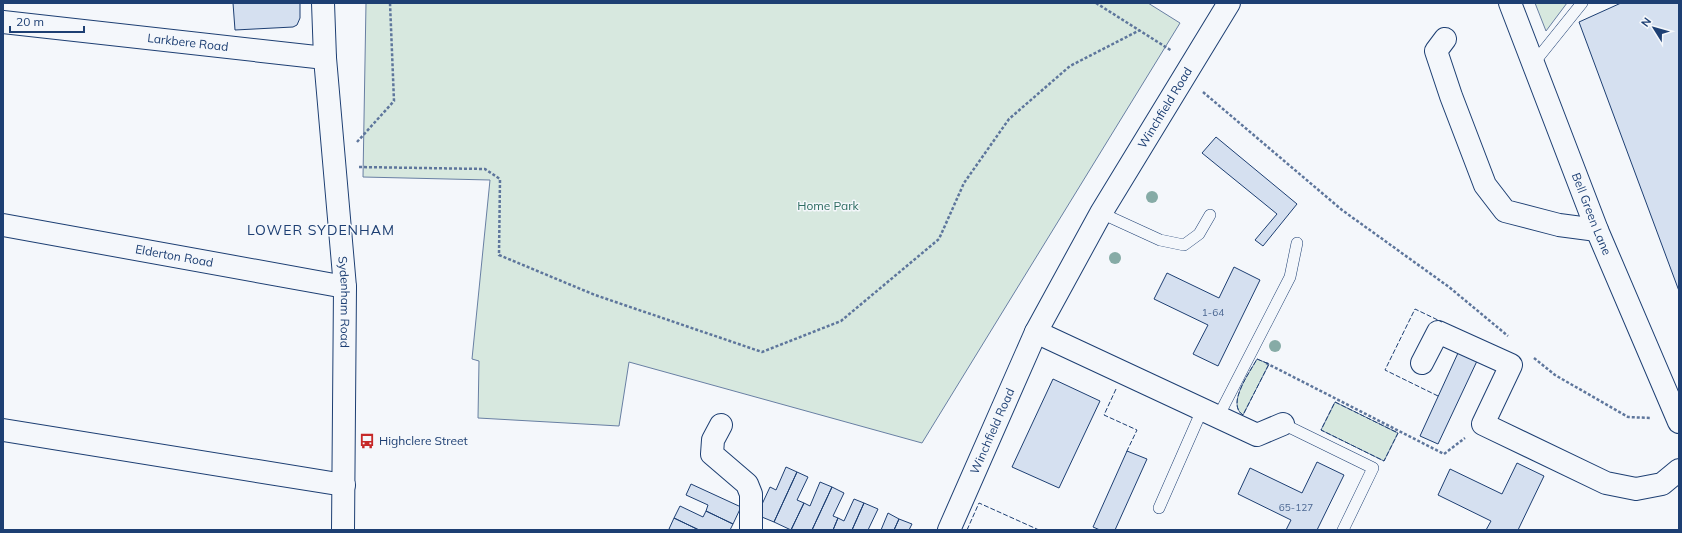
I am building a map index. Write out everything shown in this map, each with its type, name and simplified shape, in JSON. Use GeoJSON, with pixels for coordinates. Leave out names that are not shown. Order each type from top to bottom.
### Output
{"type":"FeatureCollection","features":[{"type":"Feature","properties":{"kind":"street","name":"Sydenham Road"},"geometry":{"type":"LineString","coordinates":[[323,3],[325,58],[345,287],[343,530]]}},
{"type":"Feature","properties":{"kind":"street","name":"Winchfield Road"},"geometry":{"type":"LineString","coordinates":[[949,530],[1036,332],[1101,213],[1229,3]]}},
{"type":"Feature","properties":{"kind":"street","name":"Bell Green Lane"},"geometry":{"type":"LineString","coordinates":[[1510,3],[1597,230],[1679,422]]}},
{"type":"Feature","properties":{"kind":"street","name":"Larkbere Road"},"geometry":{"type":"LineString","coordinates":[[3,22],[325,58]]}},
{"type":"Feature","properties":{"kind":"street"},"geometry":{"type":"LineString","coordinates":[[1445,39],[1436,51],[1451,96],[1485,185],[1505,211],[1559,225],[1597,230]]}},
{"type":"Feature","properties":{"kind":"street","name":"Elderton Road"},"geometry":{"type":"LineString","coordinates":[[3,225],[345,287]]}},
{"type":"Feature","properties":{"kind":"street"},"geometry":{"type":"LineString","coordinates":[[1036,332],[1257,435],[1283,424]]}},
{"type":"Feature","properties":{"kind":"street"},"geometry":{"type":"LineString","coordinates":[[1422,363],[1438,332],[1511,366],[1483,424],[1606,483],[1636,489],[1642,488],[1662,484],[1679,470]]}},
{"type":"Feature","properties":{"kind":"street"},"geometry":{"type":"LineString","coordinates":[[721,425],[714,440],[712,454],[747,484],[751,494],[751,530]]}},
{"type":"Feature","properties":{"kind":"street"},"geometry":{"type":"LineString","coordinates":[[3,430],[344,485]]}},
{"type":"Feature","properties":{"kind":"lane"},"geometry":{"type":"LineString","coordinates":[[1533,64],[1582,3]]}},
{"type":"Feature","properties":{"kind":"lane"},"geometry":{"type":"LineString","coordinates":[[1101,213],[1160,240],[1184,245],[1199,234],[1210,215]]}},
{"type":"Feature","properties":{"kind":"lane"},"geometry":{"type":"LineString","coordinates":[[1159,508],[1210,414],[1250,355],[1290,277],[1297,243]]}},
{"type":"Feature","properties":{"kind":"lane"},"geometry":{"type":"LineString","coordinates":[[1283,424],[1373,468],[1343,530]]}},
{"type":"Feature","properties":{"kind":"path"},"geometry":{"type":"LineString","coordinates":[[334,167],[394,101],[390,3]]}},
{"type":"Feature","properties":{"kind":"path"},"geometry":{"type":"LineString","coordinates":[[1096,3],[1140,30],[1189,70],[1342,210],[1449,287],[1514,341]]}},
{"type":"Feature","properties":{"kind":"path"},"geometry":{"type":"LineString","coordinates":[[334,167],[485,169],[500,179],[499,256],[595,295],[762,352],[841,321],[939,239],[964,183],[1009,119],[1070,66],[1140,30]]}},
{"type":"Feature","properties":{"kind":"path"},"geometry":{"type":"LineString","coordinates":[[1250,355],[1444,454],[1483,424]]}},
{"type":"Feature","properties":{"kind":"path"},"geometry":{"type":"LineString","coordinates":[[1531,356],[1555,375],[1628,416],[1658,418]]}},
{"type":"Feature","properties":{"kind":"green space","name":"Home Park"},"geometry":{"type":"Polygon","coordinates":[[[366,3],[1148,3],[1180,23],[922,443],[629,362],[619,426],[478,418],[479,361],[472,359],[490,180],[363,177],[366,3]]]}},
{"type":"Feature","properties":{"kind":"green space"},"geometry":{"type":"Polygon","coordinates":[[[1535,3],[1567,3],[1546,31],[1535,3]]]}},
{"type":"Feature","properties":{"kind":"green space"},"geometry":{"type":"Polygon","coordinates":[[[1257,359],[1269,364],[1243,415],[1238,410],[1238,396],[1257,359]]]}},
{"type":"Feature","properties":{"kind":"green space"},"geometry":{"type":"Polygon","coordinates":[[[1335,402],[1398,433],[1384,461],[1321,430],[1335,402]]]}},
{"type":"Feature","properties":{"kind":"building"},"geometry":{"type":"Polygon","coordinates":[[[233,3],[300,3],[300,18],[297,25],[293,27],[235,30],[233,3]]]}},
{"type":"Feature","properties":{"kind":"building"},"geometry":{"type":"Polygon","coordinates":[[[1621,3],[1679,3],[1679,291],[1579,22],[1621,3]]]}},
{"type":"Feature","properties":{"kind":"building"},"geometry":{"type":"Polygon","coordinates":[[[1216,137],[1297,204],[1263,246],[1255,240],[1277,214],[1202,153],[1216,137]]]}},
{"type":"Feature","properties":{"kind":"building"},"geometry":{"type":"Polygon","coordinates":[[[1234,267],[1260,280],[1218,366],[1193,354],[1208,325],[1154,299],[1167,273],[1219,298],[1234,267]]]}},
{"type":"Feature","properties":{"kind":"building"},"geometry":{"type":"Polygon","coordinates":[[[1458,353],[1477,361],[1438,444],[1420,436],[1458,353]]]}},
{"type":"Feature","properties":{"kind":"building"},"geometry":{"type":"Polygon","coordinates":[[[1053,379],[1100,401],[1059,488],[1012,467],[1053,379]]]}},
{"type":"Feature","properties":{"kind":"building"},"geometry":{"type":"Polygon","coordinates":[[[1127,451],[1147,459],[1115,530],[1100,530],[1093,527],[1127,451]]]}},
{"type":"Feature","properties":{"kind":"building"},"geometry":{"type":"Polygon","coordinates":[[[1317,462],[1344,475],[1317,530],[1286,530],[1291,520],[1238,494],[1250,468],[1302,493],[1317,462]]]}},
{"type":"Feature","properties":{"kind":"building"},"geometry":{"type":"Polygon","coordinates":[[[1517,463],[1544,476],[1518,530],[1486,530],[1491,521],[1438,495],[1450,469],[1502,494],[1517,463]]]}},
{"type":"Feature","properties":{"kind":"building"},"geometry":{"type":"Polygon","coordinates":[[[786,467],[797,472],[774,522],[757,515],[770,487],[776,490],[786,467]]]}},
{"type":"Feature","properties":{"kind":"building"},"geometry":{"type":"Polygon","coordinates":[[[797,472],[808,477],[797,500],[804,503],[791,530],[774,522],[797,472]]]}},
{"type":"Feature","properties":{"kind":"building"},"geometry":{"type":"Polygon","coordinates":[[[820,482],[832,487],[812,530],[791,530],[804,503],[810,506],[820,482]]]}},
{"type":"Feature","properties":{"kind":"building"},"geometry":{"type":"Polygon","coordinates":[[[691,484],[741,507],[733,524],[706,511],[708,505],[686,495],[691,484]]]}},
{"type":"Feature","properties":{"kind":"building"},"geometry":{"type":"Polygon","coordinates":[[[832,487],[844,493],[833,516],[838,518],[833,530],[812,530],[832,487]]]}},
{"type":"Feature","properties":{"kind":"building"},"geometry":{"type":"Polygon","coordinates":[[[854,499],[864,503],[852,530],[833,530],[838,518],[844,521],[854,499]]]}},
{"type":"Feature","properties":{"kind":"building"},"geometry":{"type":"Polygon","coordinates":[[[864,503],[878,509],[868,530],[852,530],[864,503]]]}},
{"type":"Feature","properties":{"kind":"building"},"geometry":{"type":"Polygon","coordinates":[[[680,506],[703,517],[706,511],[733,524],[730,530],[699,530],[674,518],[680,506]]]}},
{"type":"Feature","properties":{"kind":"building"},"geometry":{"type":"Polygon","coordinates":[[[888,513],[899,519],[894,530],[881,530],[888,513]]]}},
{"type":"Feature","properties":{"kind":"building"},"geometry":{"type":"Polygon","coordinates":[[[674,518],[699,530],[671,530],[669,529],[674,518]]]}},
{"type":"Feature","properties":{"kind":"building"},"geometry":{"type":"Polygon","coordinates":[[[899,519],[912,524],[909,530],[894,530],[899,519]]]}},
{"type":"Feature","properties":{"kind":"fence"},"geometry":{"type":"LineString","coordinates":[[1438,396],[1385,370],[1415,309],[1442,322]]}},
{"type":"Feature","properties":{"kind":"fence"},"geometry":{"type":"LineString","coordinates":[[1257,359],[1269,364],[1243,415],[1238,410],[1238,396],[1257,359]]}},
{"type":"Feature","properties":{"kind":"fence"},"geometry":{"type":"LineString","coordinates":[[1116,389],[1104,415],[1137,430],[1126,453]]}},
{"type":"Feature","properties":{"kind":"fence"},"geometry":{"type":"LineString","coordinates":[[1335,402],[1398,433],[1384,461],[1321,430],[1335,402]]}},
{"type":"Feature","properties":{"kind":"fence"},"geometry":{"type":"LineString","coordinates":[[967,530],[979,503],[1039,530]]}},
{"type":"Feature","properties":{"kind":"place","name":"Highclere Street"},"geometry":{"type":"Point","coordinates":[367,441]}},
{"type":"Feature","properties":{"kind":"district","name":"LOWER SYDENHAM"},"geometry":{"type":"Point","coordinates":[321,230]}}]}
